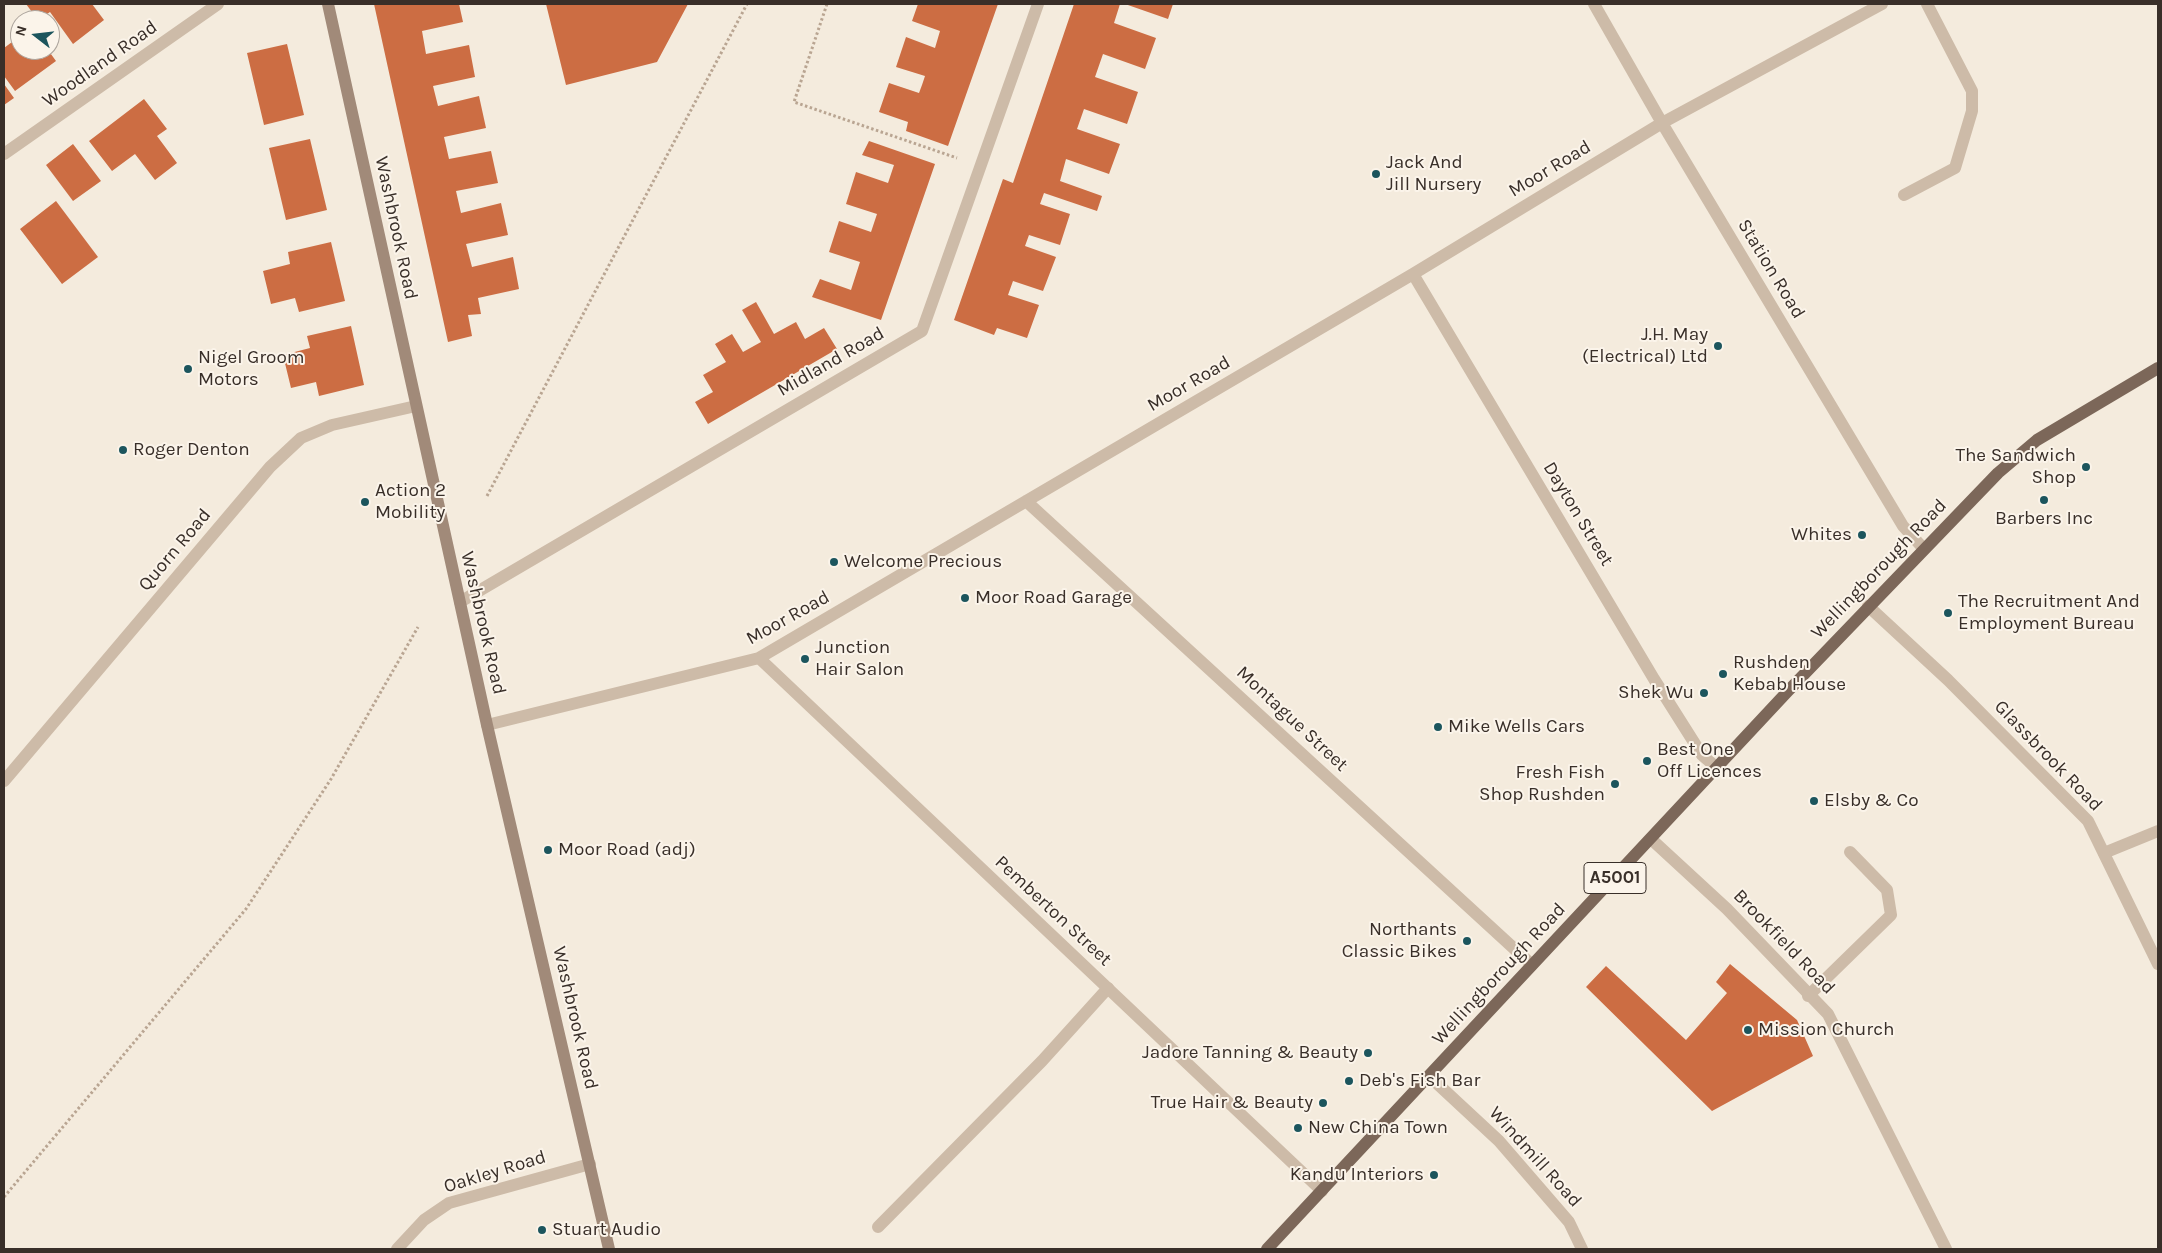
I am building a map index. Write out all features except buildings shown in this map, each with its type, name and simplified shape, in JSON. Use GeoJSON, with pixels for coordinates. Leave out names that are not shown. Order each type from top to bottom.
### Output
{"type":"FeatureCollection","features":[{"type":"Feature","properties":{"kind":"main road","name":"Washbrook Road"},"geometry":{"type":"LineString","coordinates":[[328,4],[487,725],[610,1249]]}},
{"type":"Feature","properties":{"kind":"main road","name":"Wellingborough Road"},"geometry":{"type":"LineString","coordinates":[[1268,1249],[1868,606],[1998,473],[2037,440],[2158,368]]}},
{"type":"Feature","properties":{"kind":"street","name":"Woodland Road"},"geometry":{"type":"LineString","coordinates":[[4,154],[218,4]]}},
{"type":"Feature","properties":{"kind":"street","name":"Midland Road"},"geometry":{"type":"LineString","coordinates":[[460,602],[922,330],[982,166],[1038,4]]}},
{"type":"Feature","properties":{"kind":"street","name":"Station Road"},"geometry":{"type":"LineString","coordinates":[[1594,4],[1662,123],[1903,526],[1924,548]]}},
{"type":"Feature","properties":{"kind":"street","name":"Moor Road"},"geometry":{"type":"LineString","coordinates":[[487,725],[759,658],[1413,274],[1662,123],[1882,4]]}},
{"type":"Feature","properties":{"kind":"street"},"geometry":{"type":"LineString","coordinates":[[1904,195],[1955,168],[1972,111],[1972,91],[1927,4]]}},
{"type":"Feature","properties":{"kind":"street","name":"Dayton Street"},"geometry":{"type":"LineString","coordinates":[[1413,274],[1654,679],[1702,756],[1717,768]]}},
{"type":"Feature","properties":{"kind":"street","name":"Quorn Road"},"geometry":{"type":"LineString","coordinates":[[4,781],[270,467],[301,438],[332,425],[416,406]]}},
{"type":"Feature","properties":{"kind":"street","name":"Montague Street"},"geometry":{"type":"LineString","coordinates":[[1026,501],[1532,966]]}},
{"type":"Feature","properties":{"kind":"street","name":"Glassbrook Road"},"geometry":{"type":"LineString","coordinates":[[1868,606],[1948,680],[2088,821],[2158,964]]}},
{"type":"Feature","properties":{"kind":"street","name":"Pemberton Street"},"geometry":{"type":"LineString","coordinates":[[759,658],[1322,1191]]}},
{"type":"Feature","properties":{"kind":"street"},"geometry":{"type":"LineString","coordinates":[[2104,853],[2158,830]]}},
{"type":"Feature","properties":{"kind":"street","name":"Brookfield Road"},"geometry":{"type":"LineString","coordinates":[[1651,839],[1727,909],[1808,996],[1828,1014],[1946,1249]]}},
{"type":"Feature","properties":{"kind":"street"},"geometry":{"type":"LineString","coordinates":[[1808,996],[1891,915],[1887,890],[1850,852]]}},
{"type":"Feature","properties":{"kind":"street"},"geometry":{"type":"LineString","coordinates":[[878,1226],[1042,1061],[1108,988]]}},
{"type":"Feature","properties":{"kind":"street","name":"Windmill Road"},"geometry":{"type":"LineString","coordinates":[[1429,1076],[1499,1141],[1569,1222],[1582,1249]]}},
{"type":"Feature","properties":{"kind":"street","name":"Oakley Road"},"geometry":{"type":"LineString","coordinates":[[397,1249],[424,1220],[449,1203],[590,1164]]}},
{"type":"Feature","properties":{"kind":"path"},"geometry":{"type":"LineString","coordinates":[[487,496],[746,4]]}},
{"type":"Feature","properties":{"kind":"path"},"geometry":{"type":"LineString","coordinates":[[827,4],[794,102],[982,166]]}},
{"type":"Feature","properties":{"kind":"path"},"geometry":{"type":"LineString","coordinates":[[4,1196],[246,909],[331,779],[418,627]]}},
{"type":"Feature","properties":{"kind":"place","name":"Jack And Jill Nursery"},"geometry":{"type":"Point","coordinates":[1376,174]}},
{"type":"Feature","properties":{"kind":"place","name":"J.H. May (Electrical) Ltd"},"geometry":{"type":"Point","coordinates":[1718,346]}},
{"type":"Feature","properties":{"kind":"place","name":"Nigel Groom Motors"},"geometry":{"type":"Point","coordinates":[188,369]}},
{"type":"Feature","properties":{"kind":"place","name":"Roger Denton"},"geometry":{"type":"Point","coordinates":[123,450]}},
{"type":"Feature","properties":{"kind":"place","name":"The Sandwich Shop"},"geometry":{"type":"Point","coordinates":[2086,467]}},
{"type":"Feature","properties":{"kind":"place","name":"Barbers Inc"},"geometry":{"type":"Point","coordinates":[2044,500]}},
{"type":"Feature","properties":{"kind":"place","name":"Action 2 Mobility"},"geometry":{"type":"Point","coordinates":[365,502]}},
{"type":"Feature","properties":{"kind":"place","name":"Whites"},"geometry":{"type":"Point","coordinates":[1862,535]}},
{"type":"Feature","properties":{"kind":"place","name":"Welcome Precious"},"geometry":{"type":"Point","coordinates":[834,562]}},
{"type":"Feature","properties":{"kind":"place","name":"Moor Road Garage"},"geometry":{"type":"Point","coordinates":[965,598]}},
{"type":"Feature","properties":{"kind":"place","name":"The Recruitment And Employment Bureau"},"geometry":{"type":"Point","coordinates":[1948,613]}},
{"type":"Feature","properties":{"kind":"place","name":"Junction Hair Salon"},"geometry":{"type":"Point","coordinates":[805,659]}},
{"type":"Feature","properties":{"kind":"place","name":"Rushden Kebab House"},"geometry":{"type":"Point","coordinates":[1723,674]}},
{"type":"Feature","properties":{"kind":"place","name":"Shek Wu"},"geometry":{"type":"Point","coordinates":[1704,693]}},
{"type":"Feature","properties":{"kind":"place","name":"Mike Wells Cars"},"geometry":{"type":"Point","coordinates":[1438,727]}},
{"type":"Feature","properties":{"kind":"place","name":"Best One Off Licences"},"geometry":{"type":"Point","coordinates":[1647,761]}},
{"type":"Feature","properties":{"kind":"place","name":"Fresh Fish Shop Rushden"},"geometry":{"type":"Point","coordinates":[1615,784]}},
{"type":"Feature","properties":{"kind":"place","name":"Elsby & Co"},"geometry":{"type":"Point","coordinates":[1814,801]}},
{"type":"Feature","properties":{"kind":"place","name":"Moor Road (adj)"},"geometry":{"type":"Point","coordinates":[548,850]}},
{"type":"Feature","properties":{"kind":"place","name":"Northants Classic Bikes"},"geometry":{"type":"Point","coordinates":[1467,941]}},
{"type":"Feature","properties":{"kind":"place","name":"Mission Church"},"geometry":{"type":"Point","coordinates":[1748,1030]}},
{"type":"Feature","properties":{"kind":"place","name":"Jadore Tanning & Beauty"},"geometry":{"type":"Point","coordinates":[1368,1053]}},
{"type":"Feature","properties":{"kind":"place","name":"Deb's Fish Bar"},"geometry":{"type":"Point","coordinates":[1349,1081]}},
{"type":"Feature","properties":{"kind":"place","name":"True Hair & Beauty"},"geometry":{"type":"Point","coordinates":[1323,1103]}},
{"type":"Feature","properties":{"kind":"place","name":"New China Town"},"geometry":{"type":"Point","coordinates":[1298,1128]}},
{"type":"Feature","properties":{"kind":"place","name":"Kandu Interiors"},"geometry":{"type":"Point","coordinates":[1434,1175]}},
{"type":"Feature","properties":{"kind":"place","name":"Stuart Audio"},"geometry":{"type":"Point","coordinates":[542,1230]}}]}
